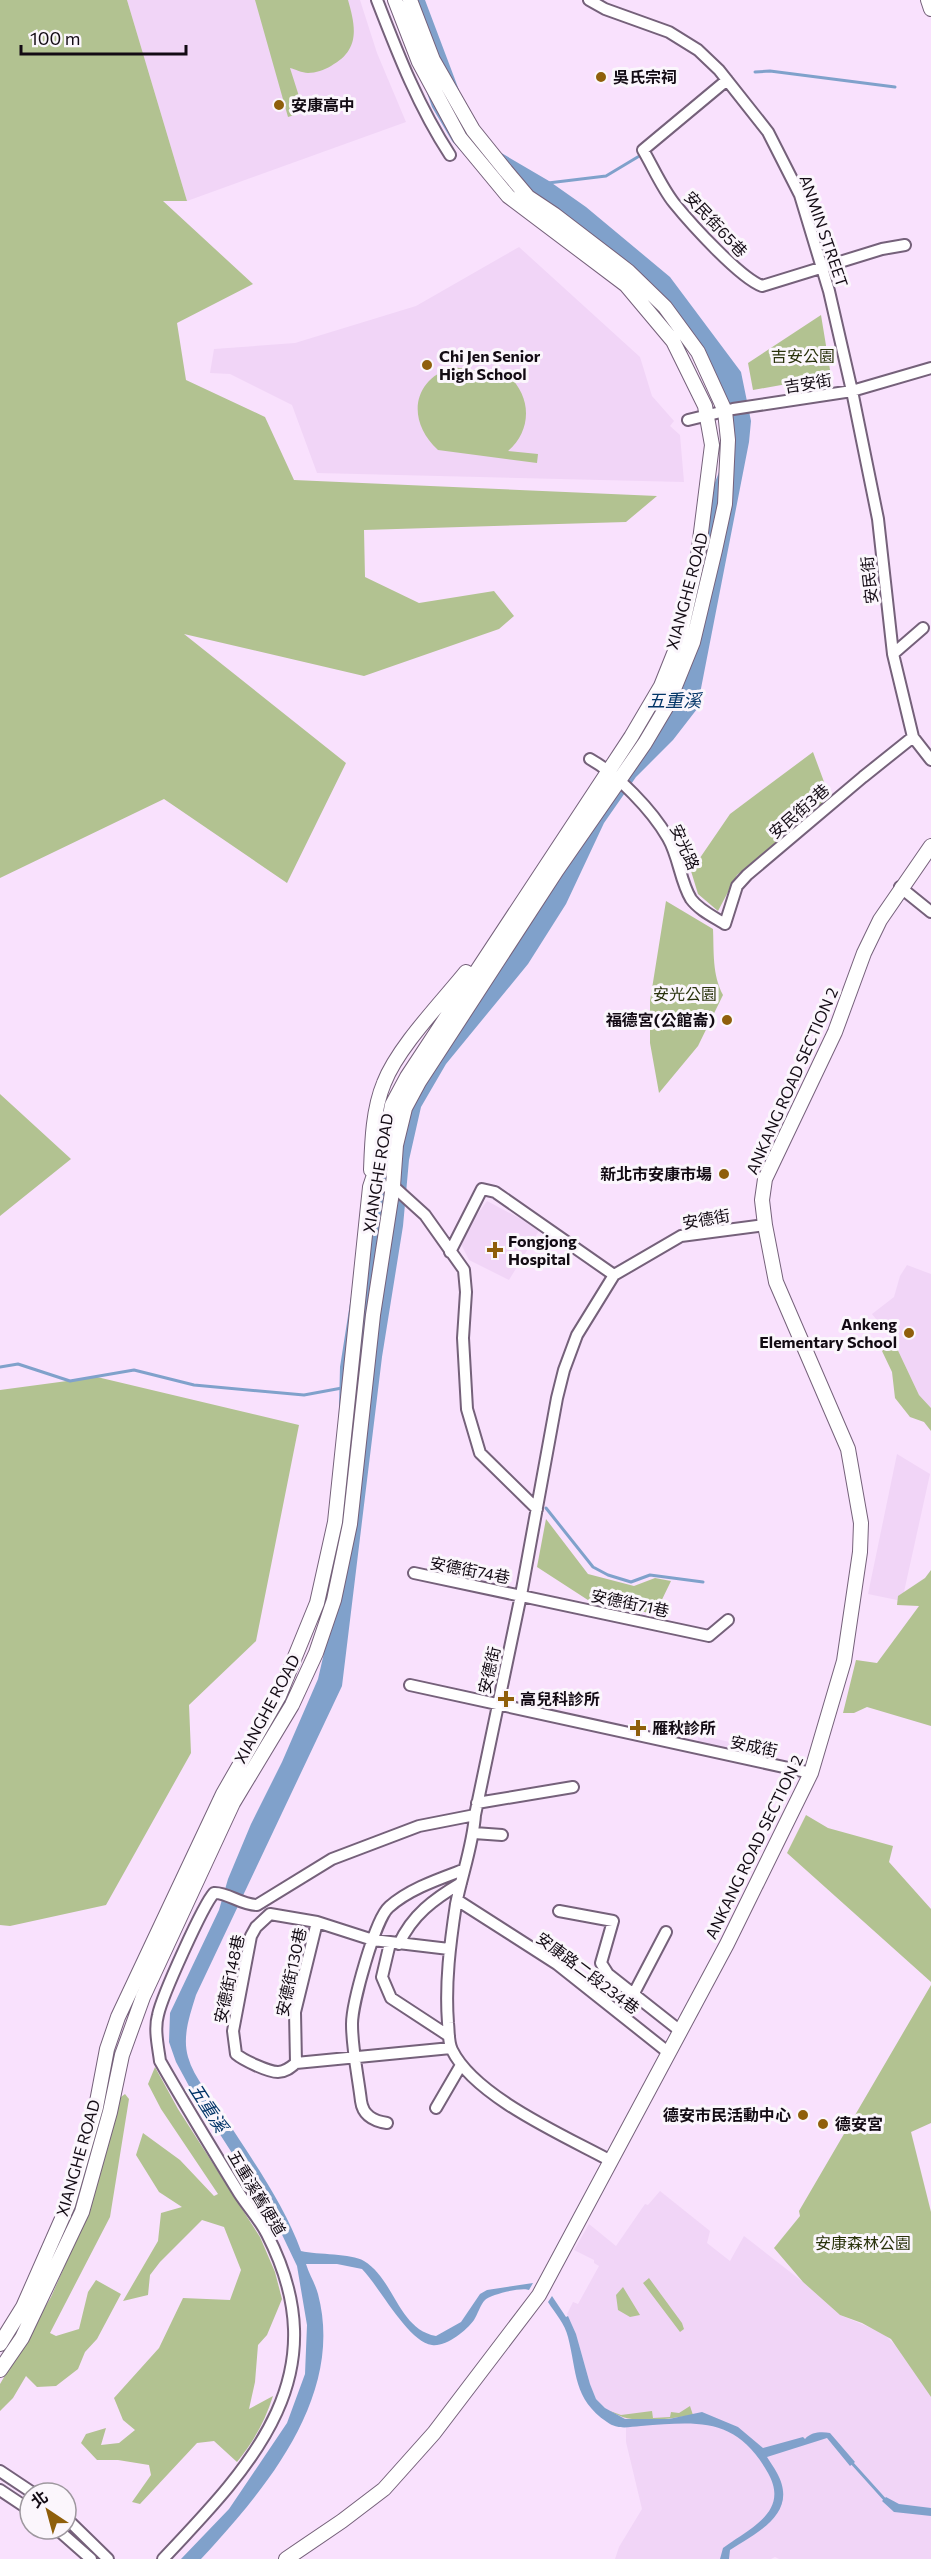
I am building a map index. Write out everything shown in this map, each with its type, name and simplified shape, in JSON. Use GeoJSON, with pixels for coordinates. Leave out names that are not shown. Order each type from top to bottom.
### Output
{"type":"FeatureCollection","features":[{"type":"Feature","properties":{"kind":"main road","name":"XIANGHE ROAD"},"geometry":{"type":"LineString","coordinates":[[0,2370],[22,2338],[82,2211],[110,2112],[122,2055],[143,1997],[234,1803],[292,1705],[316,1653],[334,1600],[350,1524],[365,1382],[393,1186],[396,1145],[405,1108],[419,1082],[557,870],[614,775],[661,686],[679,641],[698,556],[712,445],[708,417],[674,341],[626,285],[508,196],[460,138],[419,62],[396,0]]}},
{"type":"Feature","properties":{"kind":"main road","name":"XIANGHE ROAD"},"geometry":{"type":"LineString","coordinates":[[0,2344],[23,2307],[68,2205],[96,2107],[107,2049],[118,2017],[223,1794],[284,1687],[317,1603],[335,1522],[370,1187],[372,1147],[384,1083],[409,1042],[514,915],[614,775],[667,706],[693,642],[725,504],[729,410],[698,352],[664,307],[628,271],[528,197],[473,130],[433,60],[410,0]]}},
{"type":"Feature","properties":{"kind":"main road"},"geometry":{"type":"LineString","coordinates":[[928,0],[931,9]]}},
{"type":"Feature","properties":{"kind":"main road","name":"ANKANG ROAD SECTION 2"},"geometry":{"type":"LineString","coordinates":[[286,2559],[384,2489],[434,2433],[539,2295],[727,1944],[812,1773],[844,1661],[860,1552],[861,1523],[848,1449],[778,1287],[762,1200],[765,1179],[835,1032],[864,953],[900,887],[931,846]]}},
{"type":"Feature","properties":{"kind":"street"},"geometry":{"type":"LineString","coordinates":[[377,0],[413,90],[429,123],[450,155]]}},
{"type":"Feature","properties":{"kind":"street","name":"ANMIN STREET"},"geometry":{"type":"LineString","coordinates":[[589,0],[605,9],[669,32],[698,50],[727,80],[768,132],[800,195],[822,267],[852,391]]}},
{"type":"Feature","properties":{"kind":"street","name":"安民街65巷"},"geometry":{"type":"LineString","coordinates":[[727,80],[644,150],[673,202],[751,282],[762,286],[822,267]]}},
{"type":"Feature","properties":{"kind":"street"},"geometry":{"type":"LineString","coordinates":[[822,267],[882,249],[905,245]]}},
{"type":"Feature","properties":{"kind":"street","name":"吉安街"},"geometry":{"type":"LineString","coordinates":[[688,420],[708,417],[729,410],[852,391],[931,368]]}},
{"type":"Feature","properties":{"kind":"street","name":"安民街"},"geometry":{"type":"LineString","coordinates":[[852,391],[878,519],[893,654],[914,737],[931,760]]}},
{"type":"Feature","properties":{"kind":"street"},"geometry":{"type":"LineString","coordinates":[[893,654],[923,628]]}},
{"type":"Feature","properties":{"kind":"street","name":"安民街3巷"},"geometry":{"type":"LineString","coordinates":[[725,924],[737,886],[747,875],[914,737]]}},
{"type":"Feature","properties":{"kind":"street","name":"安光路"},"geometry":{"type":"LineString","coordinates":[[590,759],[614,775],[658,823],[669,839],[692,899],[709,915],[725,924]]}},
{"type":"Feature","properties":{"kind":"street"},"geometry":{"type":"LineString","coordinates":[[900,887],[931,912]]}},
{"type":"Feature","properties":{"kind":"street"},"geometry":{"type":"LineString","coordinates":[[370,1187],[393,1186],[424,1215],[464,1270],[466,1292],[463,1338],[467,1409],[480,1453],[537,1509]]}},
{"type":"Feature","properties":{"kind":"street"},"geometry":{"type":"LineString","coordinates":[[450,1251],[483,1189],[495,1192],[614,1275]]}},
{"type":"Feature","properties":{"kind":"street","name":"安德街"},"geometry":{"type":"LineString","coordinates":[[611,2162],[483,2088],[461,2065],[451,2048],[447,2003],[449,1949],[457,1900],[474,1833],[477,1803],[496,1705],[521,1595],[564,1370],[577,1335],[614,1275],[681,1236],[765,1225]]}},
{"type":"Feature","properties":{"kind":"street","name":"安德街74巷"},"geometry":{"type":"LineString","coordinates":[[414,1573],[521,1595]]}},
{"type":"Feature","properties":{"kind":"street","name":"安德街71巷"},"geometry":{"type":"LineString","coordinates":[[521,1595],[709,1636],[728,1620]]}},
{"type":"Feature","properties":{"kind":"street","name":"安成街"},"geometry":{"type":"LineString","coordinates":[[410,1686],[812,1773]]}},
{"type":"Feature","properties":{"kind":"street"},"geometry":{"type":"LineString","coordinates":[[477,1803],[573,1788]]}},
{"type":"Feature","properties":{"kind":"street","name":"五重溪舊便道"},"geometry":{"type":"LineString","coordinates":[[163,2559],[208,2512],[268,2433],[284,2395],[293,2354],[295,2324],[289,2291],[267,2234],[240,2194],[160,2061],[157,2016],[166,1992],[211,1896],[220,1893],[245,1905],[257,1905],[332,1859],[419,1826],[475,1815]]}},
{"type":"Feature","properties":{"kind":"street"},"geometry":{"type":"LineString","coordinates":[[474,1833],[502,1835]]}},
{"type":"Feature","properties":{"kind":"street"},"geometry":{"type":"LineString","coordinates":[[387,2123],[374,2120],[362,2108],[352,2022],[373,1940],[383,1915],[389,1907],[429,1884],[463,1870]]}},
{"type":"Feature","properties":{"kind":"street"},"geometry":{"type":"LineString","coordinates":[[449,2036],[391,1998],[382,1977],[394,1944],[418,1913],[461,1883]]}},
{"type":"Feature","properties":{"kind":"street","name":"安康路二段234巷"},"geometry":{"type":"LineString","coordinates":[[457,1900],[557,1964],[669,2053]]}},
{"type":"Feature","properties":{"kind":"street"},"geometry":{"type":"LineString","coordinates":[[559,1911],[613,1921],[601,1963],[608,1974],[679,2030]]}},
{"type":"Feature","properties":{"kind":"street","name":"安德街148巷"},"geometry":{"type":"LineString","coordinates":[[449,1949],[373,1940],[317,1922],[270,1914],[256,1927],[251,1936],[233,2031],[236,2054],[242,2059],[276,2073],[287,2070],[296,2063],[451,2048]]}},
{"type":"Feature","properties":{"kind":"street","name":"安德街130巷"},"geometry":{"type":"LineString","coordinates":[[296,2063],[295,2012],[317,1922]]}},
{"type":"Feature","properties":{"kind":"street"},"geometry":{"type":"LineString","coordinates":[[633,1995],[666,1932]]}},
{"type":"Feature","properties":{"kind":"street"},"geometry":{"type":"LineString","coordinates":[[436,2108],[461,2065]]}},
{"type":"Feature","properties":{"kind":"street"},"geometry":{"type":"LineString","coordinates":[[0,2471],[18,2483]]}},
{"type":"Feature","properties":{"kind":"street"},"geometry":{"type":"LineString","coordinates":[[0,2490],[18,2502]]}},
{"type":"Feature","properties":{"kind":"street"},"geometry":{"type":"LineString","coordinates":[[78,2530],[108,2559]]}},
{"type":"Feature","properties":{"kind":"street"},"geometry":{"type":"LineString","coordinates":[[71,2541],[91,2559]]}},
{"type":"Feature","properties":{"kind":"shaded area","name":"安康高中"},"geometry":{"type":"Polygon","coordinates":[[[127,0],[360,0],[377,53],[406,122],[187,201],[127,0]]]}},
{"type":"Feature","properties":{"kind":"shaded area","name":"Chi Jen Senior High School"},"geometry":{"type":"Polygon","coordinates":[[[519,247],[640,357],[652,396],[674,421],[670,426],[680,435],[684,482],[317,473],[292,405],[230,374],[210,373],[214,349],[295,343],[416,306],[519,247]]]}},
{"type":"Feature","properties":{"kind":"shaded area","name":"Fongjong Hospital"},"geometry":{"type":"Polygon","coordinates":[[[487,1201],[540,1229],[509,1280],[469,1260],[459,1240],[487,1201]]]}},
{"type":"Feature","properties":{"kind":"shaded area","name":"Ankeng Elementary School"},"geometry":{"type":"Polygon","coordinates":[[[907,1265],[931,1274],[931,1408],[919,1395],[894,1342],[872,1314],[894,1297],[900,1276],[907,1265]]]}},
{"type":"Feature","properties":{"kind":"shaded area"},"geometry":{"type":"Polygon","coordinates":[[[897,1454],[930,1474],[902,1601],[868,1594],[897,1454]]]}},
{"type":"Feature","properties":{"kind":"shaded area"},"geometry":{"type":"Polygon","coordinates":[[[699,1735],[756,1748],[746,1757],[696,1746],[699,1735]]]}},
{"type":"Feature","properties":{"kind":"shaded area"},"geometry":{"type":"Polygon","coordinates":[[[660,2191],[710,2231],[707,2243],[730,2261],[744,2236],[803,2282],[840,2315],[883,2333],[901,2351],[931,2397],[931,2559],[779,2559],[775,2557],[771,2559],[615,2559],[619,2547],[642,2509],[626,2442],[626,2420],[605,2408],[596,2399],[576,2334],[567,2314],[573,2302],[578,2304],[599,2266],[594,2263],[594,2260],[574,2250],[589,2224],[616,2246],[645,2204],[648,2205],[660,2191]]]}},
{"type":"Feature","properties":{"kind":"green space"},"geometry":{"type":"Polygon","coordinates":[[[0,0],[127,0],[187,201],[163,201],[253,284],[177,323],[186,380],[265,417],[294,480],[657,496],[626,522],[364,530],[365,577],[419,603],[494,591],[514,616],[499,629],[364,676],[184,634],[346,763],[287,883],[164,799],[0,878],[0,0]]]}},
{"type":"Feature","properties":{"kind":"green space"},"geometry":{"type":"Polygon","coordinates":[[[255,0],[348,0],[354,29],[347,53],[331,66],[317,72],[306,73],[290,68],[304,112],[288,117],[255,0]]]}},
{"type":"Feature","properties":{"kind":"green space","name":"吉安公園"},"geometry":{"type":"Polygon","coordinates":[[[821,315],[831,376],[753,390],[748,363],[821,315]]]}},
{"type":"Feature","properties":{"kind":"green space"},"geometry":{"type":"Polygon","coordinates":[[[453,367],[508,375],[516,384],[525,403],[525,424],[516,443],[508,451],[538,454],[537,463],[438,450],[428,439],[421,427],[418,403],[429,382],[439,373],[453,367]]]}},
{"type":"Feature","properties":{"kind":"green space"},"geometry":{"type":"Polygon","coordinates":[[[813,752],[830,798],[737,875],[718,911],[698,894],[691,871],[730,814],[813,752]]]}},
{"type":"Feature","properties":{"kind":"green space","name":"安光公園"},"geometry":{"type":"Polygon","coordinates":[[[666,901],[713,929],[715,971],[723,995],[698,1046],[659,1093],[650,1043],[650,1001],[666,901]]]}},
{"type":"Feature","properties":{"kind":"green space"},"geometry":{"type":"Polygon","coordinates":[[[0,1094],[71,1159],[0,1216],[0,1094]]]}},
{"type":"Feature","properties":{"kind":"green space"},"geometry":{"type":"Polygon","coordinates":[[[894,1342],[919,1395],[931,1408],[931,1431],[924,1422],[910,1417],[895,1398],[892,1372],[882,1351],[894,1342]]]}},
{"type":"Feature","properties":{"kind":"green space"},"geometry":{"type":"Polygon","coordinates":[[[97,1377],[299,1425],[256,1641],[189,1705],[191,1753],[106,1905],[10,1926],[0,1925],[0,1390],[97,1377]]]}},
{"type":"Feature","properties":{"kind":"green space"},"geometry":{"type":"Polygon","coordinates":[[[546,1519],[588,1574],[634,1586],[655,1578],[671,1581],[655,1614],[591,1602],[537,1567],[546,1519]]]}},
{"type":"Feature","properties":{"kind":"green space"},"geometry":{"type":"Polygon","coordinates":[[[931,1570],[931,1726],[867,1707],[854,1713],[843,1713],[856,1660],[877,1663],[919,1606],[897,1605],[898,1596],[925,1578],[931,1570]]]}},
{"type":"Feature","properties":{"kind":"green space"},"geometry":{"type":"Polygon","coordinates":[[[806,1815],[828,1828],[893,1846],[889,1862],[931,1909],[931,1982],[787,1853],[806,1815]]]}},
{"type":"Feature","properties":{"kind":"green space","name":"安康森林公園"},"geometry":{"type":"Polygon","coordinates":[[[931,1985],[931,2123],[911,2132],[931,2212],[931,2397],[891,2339],[862,2323],[840,2315],[803,2282],[774,2248],[800,2216],[799,2211],[931,1985]]]}},
{"type":"Feature","properties":{"kind":"green space"},"geometry":{"type":"Polygon","coordinates":[[[155,2067],[178,2109],[260,2237],[275,2272],[282,2299],[267,2335],[258,2345],[255,2382],[249,2409],[273,2396],[263,2422],[249,2446],[237,2462],[214,2441],[197,2443],[140,2504],[132,2502],[151,2475],[149,2465],[118,2460],[97,2460],[81,2443],[86,2434],[106,2428],[101,2445],[119,2443],[135,2430],[123,2420],[114,2398],[159,2348],[183,2298],[230,2300],[241,2270],[224,2227],[202,2220],[150,2275],[148,2295],[123,2301],[158,2241],[161,2213],[182,2207],[159,2192],[136,2155],[143,2133],[180,2160],[214,2196],[218,2194],[161,2109],[148,2084],[155,2067]]]}},
{"type":"Feature","properties":{"kind":"green space"},"geometry":{"type":"Polygon","coordinates":[[[125,2094],[129,2099],[110,2217],[50,2333],[56,2336],[79,2329],[88,2292],[96,2280],[121,2294],[97,2339],[85,2352],[78,2369],[56,2386],[37,2387],[26,2376],[13,2398],[0,2411],[0,2384],[51,2297],[78,2236],[121,2097],[125,2094]]]}},
{"type":"Feature","properties":{"kind":"green space"},"geometry":{"type":"Polygon","coordinates":[[[649,2278],[682,2323],[684,2329],[680,2332],[643,2283],[649,2278]]]}},
{"type":"Feature","properties":{"kind":"green space"},"geometry":{"type":"Polygon","coordinates":[[[623,2287],[640,2315],[630,2317],[618,2310],[616,2295],[623,2287]]]}},
{"type":"Feature","properties":{"kind":"green space"},"geometry":{"type":"Polygon","coordinates":[[[690,2406],[693,2415],[661,2419],[629,2419],[610,2411],[621,2415],[652,2411],[653,2418],[670,2417],[671,2412],[679,2413],[690,2406]]]}},
{"type":"Feature","properties":{"kind":"water","name":"五重溪"},"geometry":{"type":"Polygon","coordinates":[[[394,0],[425,0],[465,106],[486,144],[549,181],[586,207],[670,277],[741,372],[751,421],[749,442],[697,709],[673,740],[636,777],[604,823],[566,904],[528,964],[446,1064],[421,1107],[409,1160],[403,1226],[382,1357],[342,1686],[196,1995],[186,2033],[186,2049],[194,2073],[266,2182],[286,2216],[301,2251],[358,2258],[364,2261],[383,2280],[413,2324],[423,2332],[436,2336],[461,2322],[480,2294],[487,2290],[533,2283],[529,2290],[514,2290],[488,2298],[466,2329],[449,2341],[432,2345],[423,2342],[413,2334],[362,2269],[337,2264],[306,2264],[318,2294],[323,2332],[320,2369],[310,2404],[294,2439],[273,2472],[226,2532],[201,2559],[181,2559],[229,2509],[287,2423],[305,2374],[307,2325],[297,2266],[275,2220],[176,2062],[169,2042],[170,2013],[219,1910],[228,1879],[251,1824],[282,1762],[318,1679],[324,1653],[337,1486],[340,1367],[380,1112],[426,1037],[528,890],[668,666],[694,536],[721,467],[723,393],[705,352],[685,323],[545,214],[481,174],[452,141],[432,107],[394,0]]]}},
{"type":"Feature","properties":{"kind":"water"},"geometry":{"type":"Polygon","coordinates":[[[552,2296],[566,2317],[568,2316],[576,2334],[596,2399],[605,2408],[625,2419],[669,2419],[702,2412],[738,2427],[763,2448],[803,2437],[805,2439],[814,2433],[830,2433],[855,2462],[850,2466],[827,2438],[767,2457],[782,2487],[783,2499],[779,2510],[763,2528],[730,2550],[729,2559],[720,2559],[723,2548],[755,2526],[771,2509],[774,2498],[773,2487],[768,2473],[756,2454],[743,2441],[729,2432],[714,2427],[698,2424],[627,2427],[611,2425],[596,2413],[582,2394],[567,2332],[548,2302],[552,2296]]]}},
{"type":"Feature","properties":{"kind":"water"},"geometry":{"type":"Polygon","coordinates":[[[886,2497],[899,2504],[931,2508],[931,2516],[894,2512],[882,2501],[886,2497]]]}},
{"type":"Feature","properties":{"kind":"waterway"},"geometry":{"type":"LineString","coordinates":[[755,72],[770,71],[895,87]]}},
{"type":"Feature","properties":{"kind":"waterway"},"geometry":{"type":"LineString","coordinates":[[548,183],[606,176],[641,155]]}},
{"type":"Feature","properties":{"kind":"waterway"},"geometry":{"type":"LineString","coordinates":[[0,1367],[18,1364],[70,1381],[134,1370],[194,1385],[304,1395],[342,1388]]}},
{"type":"Feature","properties":{"kind":"waterway"},"geometry":{"type":"LineString","coordinates":[[546,1508],[593,1567],[608,1575],[631,1582],[650,1575],[703,1582]]}},
{"type":"Feature","properties":{"kind":"waterway"},"geometry":{"type":"LineString","coordinates":[[851,2462],[887,2502]]}},
{"type":"Feature","properties":{"kind":"place","name":"吳氏宗祠"},"geometry":{"type":"Point","coordinates":[601,77]}},
{"type":"Feature","properties":{"kind":"place","name":"安康高中"},"geometry":{"type":"Point","coordinates":[279,105]}},
{"type":"Feature","properties":{"kind":"place","name":"Chi Jen Senior High School"},"geometry":{"type":"Point","coordinates":[427,365]}},
{"type":"Feature","properties":{"kind":"place","name":"福德宮(公館崙)"},"geometry":{"type":"Point","coordinates":[727,1020]}},
{"type":"Feature","properties":{"kind":"place","name":"新北市安康市場"},"geometry":{"type":"Point","coordinates":[724,1174]}},
{"type":"Feature","properties":{"kind":"place","name":"Fongjong Hospital"},"geometry":{"type":"Point","coordinates":[495,1250]}},
{"type":"Feature","properties":{"kind":"place","name":"Ankeng Elementary School"},"geometry":{"type":"Point","coordinates":[909,1333]}},
{"type":"Feature","properties":{"kind":"place","name":"高兒科診所"},"geometry":{"type":"Point","coordinates":[506,1699]}},
{"type":"Feature","properties":{"kind":"place","name":"雁秋診所"},"geometry":{"type":"Point","coordinates":[638,1728]}},
{"type":"Feature","properties":{"kind":"place","name":"德安市民活動中心"},"geometry":{"type":"Point","coordinates":[803,2115]}},
{"type":"Feature","properties":{"kind":"place","name":"德安宮"},"geometry":{"type":"Point","coordinates":[823,2124]}}]}
